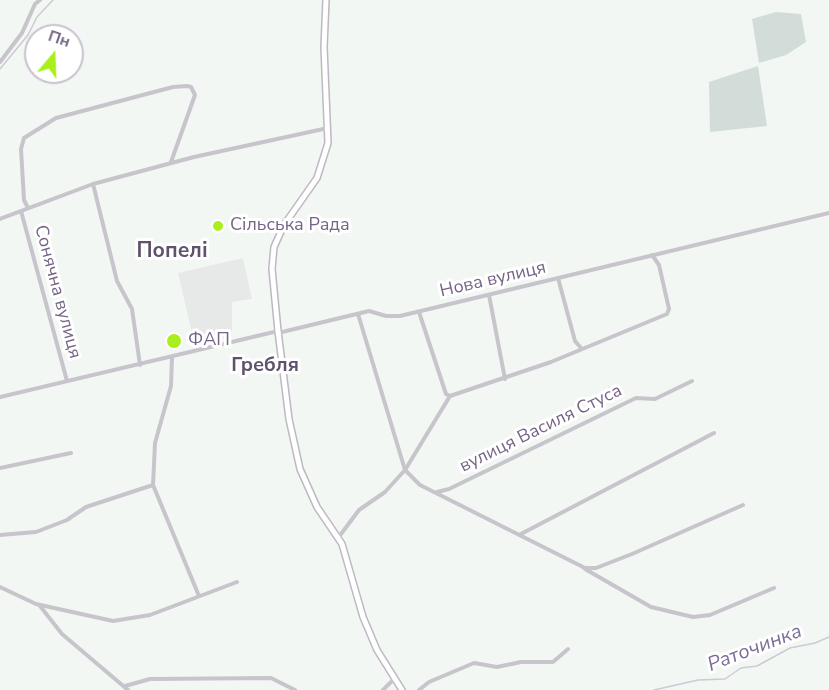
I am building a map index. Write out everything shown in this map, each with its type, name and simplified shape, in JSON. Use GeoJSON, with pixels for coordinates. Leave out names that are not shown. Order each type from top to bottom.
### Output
{"type":"FeatureCollection","features":[{"type":"Feature","properties":{"kind":"main road"},"geometry":{"type":"LineString","coordinates":[[326,0],[324,47],[328,128],[326,158],[317,178],[284,225],[274,247],[272,269],[278,332],[297,460],[317,507],[338,537],[348,561],[363,617],[377,650],[402,690]]}},
{"type":"Feature","properties":{"kind":"street"},"geometry":{"type":"LineString","coordinates":[[0,62],[22,33],[35,4],[40,0]]}},
{"type":"Feature","properties":{"kind":"street"},"geometry":{"type":"LineString","coordinates":[[28,208],[24,200],[21,149],[24,138],[56,118],[173,87],[187,86],[194,90],[195,95],[171,163]]}},
{"type":"Feature","properties":{"kind":"street"},"geometry":{"type":"LineString","coordinates":[[0,219],[93,184],[171,163],[328,128]]}},
{"type":"Feature","properties":{"kind":"street"},"geometry":{"type":"LineString","coordinates":[[93,184],[117,281],[132,309],[140,365]]}},
{"type":"Feature","properties":{"kind":"street","name":"Сонячна вулиця"},"geometry":{"type":"LineString","coordinates":[[21,211],[68,381]]}},
{"type":"Feature","properties":{"kind":"street","name":"Нова вулиця"},"geometry":{"type":"LineString","coordinates":[[278,332],[369,311],[393,317],[418,312],[829,213]]}},
{"type":"Feature","properties":{"kind":"street"},"geometry":{"type":"LineString","coordinates":[[338,537],[356,515],[395,483],[448,397],[505,380],[667,314],[669,309],[659,265],[652,255]]}},
{"type":"Feature","properties":{"kind":"street"},"geometry":{"type":"LineString","coordinates":[[558,278],[575,341],[581,348]]}},
{"type":"Feature","properties":{"kind":"street"},"geometry":{"type":"LineString","coordinates":[[489,295],[505,380]]}},
{"type":"Feature","properties":{"kind":"street"},"geometry":{"type":"LineString","coordinates":[[418,312],[422,315],[448,397]]}},
{"type":"Feature","properties":{"kind":"street"},"geometry":{"type":"LineString","coordinates":[[358,314],[405,470],[420,485],[585,568],[651,607],[693,618],[710,615],[774,588]]}},
{"type":"Feature","properties":{"kind":"street","name":"Сонячна вулиця"},"geometry":{"type":"LineString","coordinates":[[0,397],[278,332]]}},
{"type":"Feature","properties":{"kind":"street"},"geometry":{"type":"LineString","coordinates":[[172,357],[171,386],[155,443],[153,485],[199,596]]}},
{"type":"Feature","properties":{"kind":"street","name":"вулиця Василя Стуса"},"geometry":{"type":"LineString","coordinates":[[436,492],[449,489],[636,398],[655,399],[692,381]]}},
{"type":"Feature","properties":{"kind":"street"},"geometry":{"type":"LineString","coordinates":[[519,536],[714,433]]}},
{"type":"Feature","properties":{"kind":"street"},"geometry":{"type":"LineString","coordinates":[[0,468],[71,453]]}},
{"type":"Feature","properties":{"kind":"street"},"geometry":{"type":"LineString","coordinates":[[0,535],[36,532],[67,520],[86,507],[153,485]]}},
{"type":"Feature","properties":{"kind":"street"},"geometry":{"type":"LineString","coordinates":[[585,568],[596,568],[632,554],[742,505]]}},
{"type":"Feature","properties":{"kind":"street"},"geometry":{"type":"LineString","coordinates":[[36,604],[103,621],[123,621],[150,615],[237,582]]}},
{"type":"Feature","properties":{"kind":"street"},"geometry":{"type":"LineString","coordinates":[[0,587],[42,607],[62,634],[126,688],[150,679],[272,678],[296,690]]}},
{"type":"Feature","properties":{"kind":"street"},"geometry":{"type":"LineString","coordinates":[[419,690],[429,682],[474,663],[496,667],[521,662],[553,662],[568,649]]}},
{"type":"Feature","properties":{"kind":"street"},"geometry":{"type":"LineString","coordinates":[[383,690],[394,679]]}},
{"type":"Feature","properties":{"kind":"shaded area"},"geometry":{"type":"Polygon","coordinates":[[[776,12],[801,14],[806,42],[786,55],[759,63],[752,19],[776,12]]]}},
{"type":"Feature","properties":{"kind":"shaded area"},"geometry":{"type":"Polygon","coordinates":[[[758,66],[767,126],[710,132],[709,82],[758,66]]]}},
{"type":"Feature","properties":{"kind":"shaded area"},"geometry":{"type":"Polygon","coordinates":[[[243,258],[252,299],[232,302],[232,336],[195,346],[178,273],[243,258]]]}},
{"type":"Feature","properties":{"kind":"waterway"},"geometry":{"type":"LineString","coordinates":[[0,69],[28,35],[37,17],[53,0]]}},
{"type":"Feature","properties":{"kind":"waterway","name":"Раточинка"},"geometry":{"type":"LineString","coordinates":[[654,690],[698,680],[725,679],[741,668],[757,666],[790,648],[815,643],[829,637]]}},
{"type":"Feature","properties":{"kind":"place","name":"Сільська Рада"},"geometry":{"type":"Point","coordinates":[218,226]}},
{"type":"Feature","properties":{"kind":"place","name":"ФАП"},"geometry":{"type":"Point","coordinates":[174,341]}},
{"type":"Feature","properties":{"kind":"district","name":"Попелі"},"geometry":{"type":"Point","coordinates":[172,252]}},
{"type":"Feature","properties":{"kind":"district","name":"Гребля"},"geometry":{"type":"Point","coordinates":[265,366]}}]}
